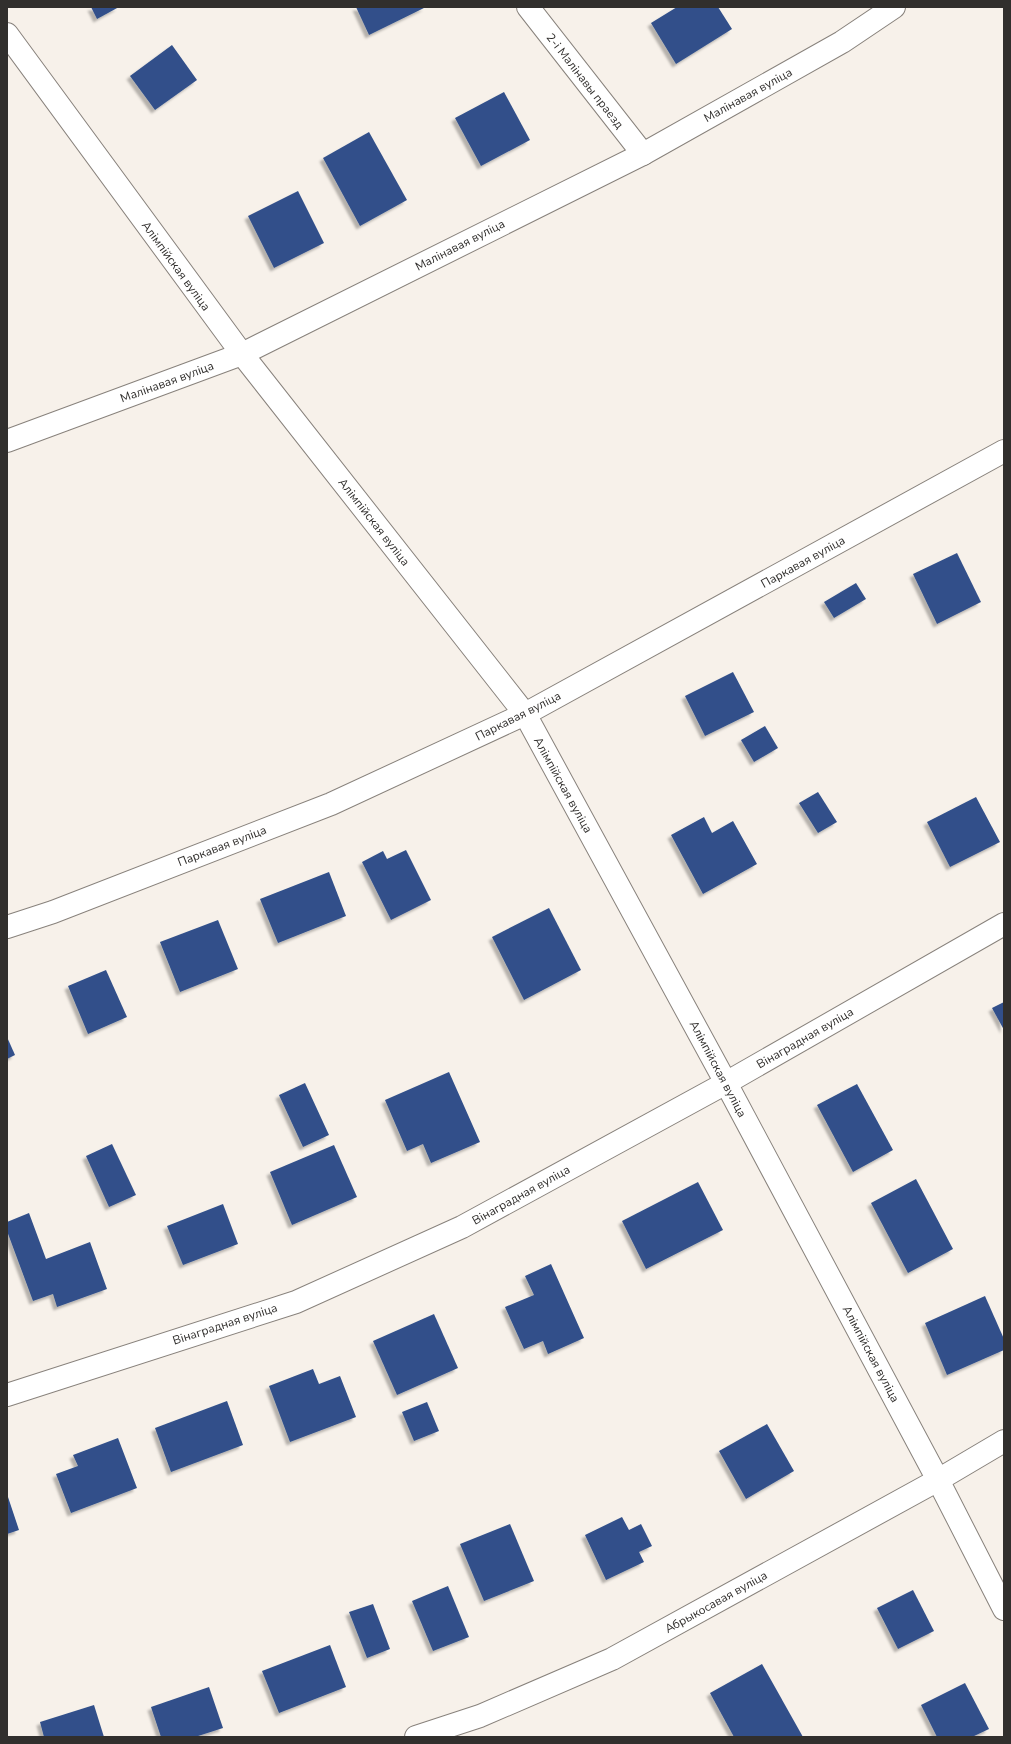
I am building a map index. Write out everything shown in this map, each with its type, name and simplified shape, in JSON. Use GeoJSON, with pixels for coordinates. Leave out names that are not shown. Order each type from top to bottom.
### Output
{"type":"FeatureCollection","features":[{"type":"Feature","properties":{"kind":"street","name":"2-і Малінавы праезд"},"geometry":{"type":"LineString","coordinates":[[528,7],[642,154]]}},
{"type":"Feature","properties":{"kind":"street","name":"Малінавая вуліца"},"geometry":{"type":"LineString","coordinates":[[7,441],[242,354],[642,154],[842,42],[894,7]]}},
{"type":"Feature","properties":{"kind":"street","name":"Алімпійская вуліца"},"geometry":{"type":"LineString","coordinates":[[7,34],[242,354],[525,714],[726,1083],[938,1480],[1004,1608]]}},
{"type":"Feature","properties":{"kind":"street","name":"Паркавая вуліца"},"geometry":{"type":"LineString","coordinates":[[7,927],[53,912],[331,804],[525,714],[1004,452]]}},
{"type":"Feature","properties":{"kind":"street","name":"Вінаградная вуліца"},"geometry":{"type":"LineString","coordinates":[[7,1395],[296,1302],[462,1227],[726,1083],[1004,924]]}},
{"type":"Feature","properties":{"kind":"street","name":"Абрыкосавая вуліца"},"geometry":{"type":"LineString","coordinates":[[416,1737],[480,1716],[612,1659],[938,1480],[1004,1441]]}},
{"type":"Feature","properties":{"kind":"building"},"geometry":{"type":"Polygon","coordinates":[[[91,7],[119,7],[97,19],[91,7]]]}},
{"type":"Feature","properties":{"kind":"building"},"geometry":{"type":"Polygon","coordinates":[[[356,7],[426,7],[369,35],[356,7]]]}},
{"type":"Feature","properties":{"kind":"building"},"geometry":{"type":"Polygon","coordinates":[[[677,7],[718,7],[732,29],[676,64],[651,23],[677,7]]]}},
{"type":"Feature","properties":{"kind":"building"},"geometry":{"type":"Polygon","coordinates":[[[172,45],[197,80],[155,110],[130,76],[172,45]]]}},
{"type":"Feature","properties":{"kind":"building"},"geometry":{"type":"Polygon","coordinates":[[[504,92],[530,140],[481,166],[455,118],[504,92]]]}},
{"type":"Feature","properties":{"kind":"building"},"geometry":{"type":"Polygon","coordinates":[[[369,132],[407,200],[360,226],[323,158],[369,132]]]}},
{"type":"Feature","properties":{"kind":"building"},"geometry":{"type":"Polygon","coordinates":[[[298,191],[324,243],[274,268],[248,216],[298,191]]]}},
{"type":"Feature","properties":{"kind":"building"},"geometry":{"type":"Polygon","coordinates":[[[957,553],[981,602],[937,624],[913,574],[957,553]]]}},
{"type":"Feature","properties":{"kind":"building"},"geometry":{"type":"Polygon","coordinates":[[[856,583],[866,599],[834,618],[824,602],[856,583]]]}},
{"type":"Feature","properties":{"kind":"building"},"geometry":{"type":"Polygon","coordinates":[[[733,672],[754,712],[705,736],[685,696],[733,672]]]}},
{"type":"Feature","properties":{"kind":"building"},"geometry":{"type":"Polygon","coordinates":[[[765,726],[778,748],[754,762],[741,740],[765,726]]]}},
{"type":"Feature","properties":{"kind":"building"},"geometry":{"type":"Polygon","coordinates":[[[818,792],[837,822],[818,833],[799,803],[818,792]]]}},
{"type":"Feature","properties":{"kind":"building"},"geometry":{"type":"Polygon","coordinates":[[[976,797],[1000,842],[950,867],[927,822],[976,797]]]}},
{"type":"Feature","properties":{"kind":"building"},"geometry":{"type":"Polygon","coordinates":[[[704,817],[712,833],[733,821],[757,864],[703,894],[671,835],[704,817]]]}},
{"type":"Feature","properties":{"kind":"building"},"geometry":{"type":"Polygon","coordinates":[[[406,850],[431,900],[391,920],[362,862],[383,851],[387,859],[406,850]]]}},
{"type":"Feature","properties":{"kind":"building"},"geometry":{"type":"Polygon","coordinates":[[[329,872],[346,916],[278,943],[260,899],[329,872]]]}},
{"type":"Feature","properties":{"kind":"building"},"geometry":{"type":"Polygon","coordinates":[[[549,908],[581,970],[524,1000],[492,937],[549,908]]]}},
{"type":"Feature","properties":{"kind":"building"},"geometry":{"type":"Polygon","coordinates":[[[218,920],[238,969],[180,992],[160,942],[218,920]]]}},
{"type":"Feature","properties":{"kind":"building"},"geometry":{"type":"Polygon","coordinates":[[[106,970],[127,1017],[88,1034],[68,986],[106,970]]]}},
{"type":"Feature","properties":{"kind":"building"},"geometry":{"type":"Polygon","coordinates":[[[1004,1002],[1004,1030],[992,1008],[1004,1002]]]}},
{"type":"Feature","properties":{"kind":"building"},"geometry":{"type":"Polygon","coordinates":[[[7,1037],[15,1055],[7,1059],[7,1037]]]}},
{"type":"Feature","properties":{"kind":"building"},"geometry":{"type":"Polygon","coordinates":[[[449,1072],[480,1142],[431,1163],[423,1144],[407,1151],[385,1100],[449,1072]]]}},
{"type":"Feature","properties":{"kind":"building"},"geometry":{"type":"Polygon","coordinates":[[[305,1083],[329,1135],[303,1147],[279,1095],[305,1083]]]}},
{"type":"Feature","properties":{"kind":"building"},"geometry":{"type":"Polygon","coordinates":[[[857,1084],[893,1150],[853,1172],[817,1105],[857,1084]]]}},
{"type":"Feature","properties":{"kind":"building"},"geometry":{"type":"Polygon","coordinates":[[[112,1144],[136,1195],[109,1207],[86,1156],[112,1144]]]}},
{"type":"Feature","properties":{"kind":"building"},"geometry":{"type":"Polygon","coordinates":[[[334,1145],[357,1197],[292,1225],[270,1172],[334,1145]]]}},
{"type":"Feature","properties":{"kind":"building"},"geometry":{"type":"Polygon","coordinates":[[[916,1179],[953,1249],[908,1273],[871,1203],[916,1179]]]}},
{"type":"Feature","properties":{"kind":"building"},"geometry":{"type":"Polygon","coordinates":[[[698,1182],[723,1230],[646,1269],[622,1221],[698,1182]]]}},
{"type":"Feature","properties":{"kind":"building"},"geometry":{"type":"Polygon","coordinates":[[[223,1204],[238,1244],[183,1265],[167,1226],[223,1204]]]}},
{"type":"Feature","properties":{"kind":"building"},"geometry":{"type":"Polygon","coordinates":[[[29,1213],[46,1259],[90,1242],[107,1289],[57,1307],[53,1294],[33,1301],[7,1231],[7,1222],[29,1213]]]}},
{"type":"Feature","properties":{"kind":"building"},"geometry":{"type":"Polygon","coordinates":[[[551,1264],[584,1338],[548,1354],[543,1341],[524,1349],[505,1307],[534,1295],[525,1276],[551,1264]]]}},
{"type":"Feature","properties":{"kind":"building"},"geometry":{"type":"Polygon","coordinates":[[[985,1296],[1004,1339],[1004,1350],[947,1375],[925,1323],[985,1296]]]}},
{"type":"Feature","properties":{"kind":"building"},"geometry":{"type":"Polygon","coordinates":[[[434,1314],[458,1368],[397,1395],[373,1341],[434,1314]]]}},
{"type":"Feature","properties":{"kind":"building"},"geometry":{"type":"Polygon","coordinates":[[[313,1369],[319,1384],[340,1376],[356,1417],[290,1442],[269,1386],[313,1369]]]}},
{"type":"Feature","properties":{"kind":"building"},"geometry":{"type":"Polygon","coordinates":[[[227,1401],[243,1445],[171,1472],[155,1428],[227,1401]]]}},
{"type":"Feature","properties":{"kind":"building"},"geometry":{"type":"Polygon","coordinates":[[[427,1402],[439,1431],[414,1441],[402,1412],[427,1402]]]}},
{"type":"Feature","properties":{"kind":"building"},"geometry":{"type":"Polygon","coordinates":[[[767,1424],[794,1471],[746,1499],[719,1451],[767,1424]]]}},
{"type":"Feature","properties":{"kind":"building"},"geometry":{"type":"Polygon","coordinates":[[[118,1438],[137,1488],[71,1513],[56,1474],[78,1466],[73,1455],[118,1438]]]}},
{"type":"Feature","properties":{"kind":"building"},"geometry":{"type":"Polygon","coordinates":[[[7,1494],[19,1530],[7,1534],[7,1494]]]}},
{"type":"Feature","properties":{"kind":"building"},"geometry":{"type":"Polygon","coordinates":[[[622,1517],[629,1530],[641,1524],[652,1546],[639,1552],[644,1562],[606,1580],[585,1535],[622,1517]]]}},
{"type":"Feature","properties":{"kind":"building"},"geometry":{"type":"Polygon","coordinates":[[[510,1524],[534,1581],[484,1601],[460,1544],[510,1524]]]}},
{"type":"Feature","properties":{"kind":"building"},"geometry":{"type":"Polygon","coordinates":[[[448,1586],[469,1637],[433,1651],[412,1601],[448,1586]]]}},
{"type":"Feature","properties":{"kind":"building"},"geometry":{"type":"Polygon","coordinates":[[[913,1590],[934,1631],[898,1649],[877,1608],[913,1590]]]}},
{"type":"Feature","properties":{"kind":"building"},"geometry":{"type":"Polygon","coordinates":[[[373,1604],[390,1649],[367,1658],[349,1612],[373,1604]]]}},
{"type":"Feature","properties":{"kind":"building"},"geometry":{"type":"Polygon","coordinates":[[[330,1645],[346,1687],[279,1713],[262,1671],[330,1645]]]}},
{"type":"Feature","properties":{"kind":"building"},"geometry":{"type":"Polygon","coordinates":[[[762,1664],[803,1737],[734,1737],[710,1693],[762,1664]]]}},
{"type":"Feature","properties":{"kind":"building"},"geometry":{"type":"Polygon","coordinates":[[[965,1683],[989,1729],[972,1737],[937,1737],[921,1705],[965,1683]]]}},
{"type":"Feature","properties":{"kind":"building"},"geometry":{"type":"Polygon","coordinates":[[[209,1687],[223,1728],[195,1737],[161,1737],[151,1707],[209,1687]]]}},
{"type":"Feature","properties":{"kind":"building"},"geometry":{"type":"Polygon","coordinates":[[[94,1705],[104,1737],[44,1737],[40,1722],[94,1705]]]}}]}
